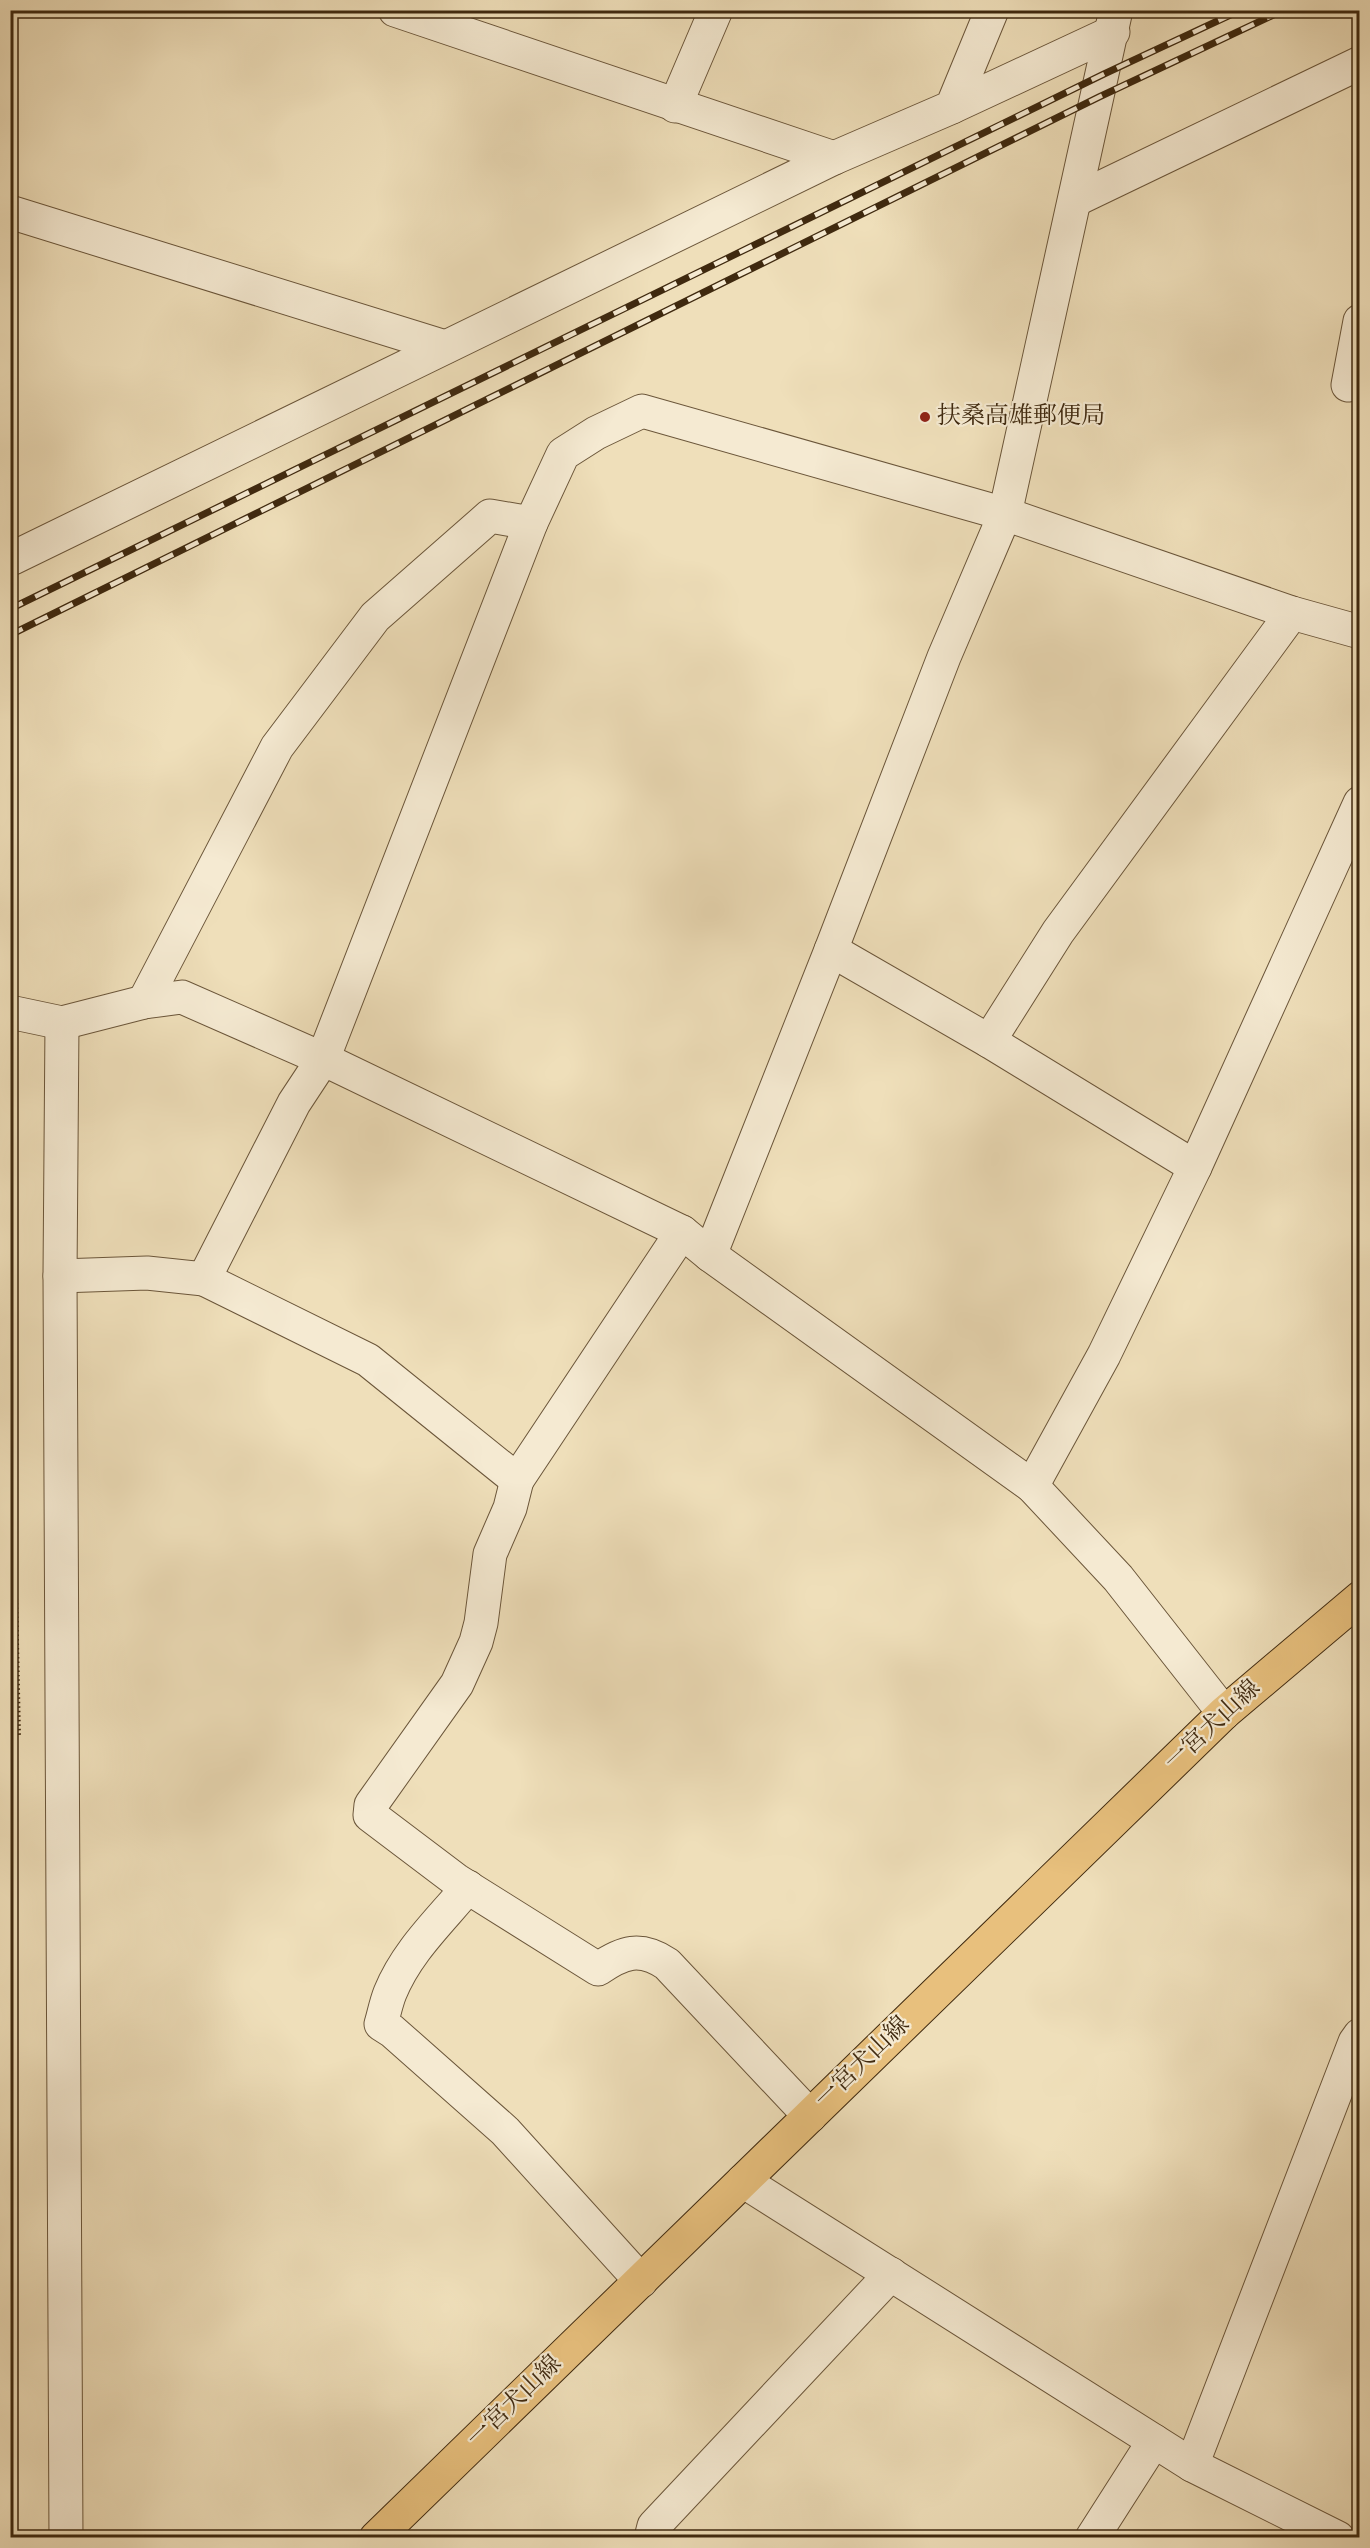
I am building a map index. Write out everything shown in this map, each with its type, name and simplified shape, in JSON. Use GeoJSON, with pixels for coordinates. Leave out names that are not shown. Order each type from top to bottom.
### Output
{"type":"FeatureCollection","features":[{"type":"Feature","properties":{"kind":"main road","name":"一宮犬山線"},"geometry":{"type":"LineString","coordinates":[[376,2538],[1224,1713],[1359,1598]]}},
{"type":"Feature","properties":{"kind":"street"},"geometry":{"type":"LineString","coordinates":[[395,10],[834,158]]}},
{"type":"Feature","properties":{"kind":"street"},"geometry":{"type":"LineString","coordinates":[[675,106],[717,10]]}},
{"type":"Feature","properties":{"kind":"street"},"geometry":{"type":"LineString","coordinates":[[952,107],[992,10]]}},
{"type":"Feature","properties":{"kind":"street"},"geometry":{"type":"LineString","coordinates":[[13,558],[834,158],[952,107],[1115,21]]}},
{"type":"Feature","properties":{"kind":"street"},"geometry":{"type":"LineString","coordinates":[[710,1255],[944,657],[1005,514],[1115,21]]}},
{"type":"Feature","properties":{"kind":"street"},"geometry":{"type":"LineString","coordinates":[[1075,200],[1359,63]]}},
{"type":"Feature","properties":{"kind":"street"},"geometry":{"type":"LineString","coordinates":[[10,212],[445,347]]}},
{"type":"Feature","properties":{"kind":"street"},"geometry":{"type":"LineString","coordinates":[[1348,385],[1359,321]]}},
{"type":"Feature","properties":{"kind":"street"},"geometry":{"type":"LineString","coordinates":[[204,1279],[294,1103],[323,1059],[531,523],[563,454],[596,434],[642,411],[1005,514],[1292,613],[1359,632]]}},
{"type":"Feature","properties":{"kind":"street"},"geometry":{"type":"LineString","coordinates":[[144,1002],[278,747],[375,617],[490,516],[531,523]]}},
{"type":"Feature","properties":{"kind":"street"},"geometry":{"type":"LineString","coordinates":[[989,1041],[1058,932],[1292,613]]}},
{"type":"Feature","properties":{"kind":"street"},"geometry":{"type":"LineString","coordinates":[[1032,1486],[1104,1355],[1195,1167],[1359,803]]}},
{"type":"Feature","properties":{"kind":"street"},"geometry":{"type":"LineString","coordinates":[[831,950],[989,1041],[1195,1167]]}},
{"type":"Feature","properties":{"kind":"street"},"geometry":{"type":"LineString","coordinates":[[10,1012],[62,1023],[144,1002],[182,997],[323,1059],[682,1232],[710,1255],[1032,1486],[1118,1578],[1224,1713]]}},
{"type":"Feature","properties":{"kind":"street"},"geometry":{"type":"LineString","coordinates":[[62,1023],[60,1276],[66,2538]]}},
{"type":"Feature","properties":{"kind":"street"},"geometry":{"type":"LineString","coordinates":[[682,1232],[517,1480],[510,1508],[490,1554],[481,1623],[466,1666],[457,1684],[371,1805],[370,1815],[468,1887],[598,1969],[623,1954],[647,1954],[662,1960],[810,2116]]}},
{"type":"Feature","properties":{"kind":"street"},"geometry":{"type":"LineString","coordinates":[[60,1276],[147,1273],[204,1279],[368,1360],[517,1480]]}},
{"type":"Feature","properties":{"kind":"street"},"geometry":{"type":"LineString","coordinates":[[468,1887],[436,1923],[404,1965],[390,1993],[381,2024],[392,2031],[505,2131],[641,2281]]}},
{"type":"Feature","properties":{"kind":"street"},"geometry":{"type":"LineString","coordinates":[[1192,2465],[1354,2042],[1359,2036]]}},
{"type":"Feature","properties":{"kind":"street"},"geometry":{"type":"LineString","coordinates":[[743,2181],[1192,2465],[1338,2538]]}},
{"type":"Feature","properties":{"kind":"street"},"geometry":{"type":"LineString","coordinates":[[651,2538],[654,2526],[891,2274]]}},
{"type":"Feature","properties":{"kind":"street"},"geometry":{"type":"LineString","coordinates":[[1092,2538],[1154,2441]]}},
{"type":"Feature","properties":{"kind":"railway"},"geometry":{"type":"LineString","coordinates":[[10,609],[1104,74],[1241,10]]}},
{"type":"Feature","properties":{"kind":"railway"},"geometry":{"type":"LineString","coordinates":[[10,635],[1099,97],[1284,10]]}},
{"type":"Feature","properties":{"kind":"place","name":"扶桑高雄郵便局"},"geometry":{"type":"Point","coordinates":[925,417]}}]}
